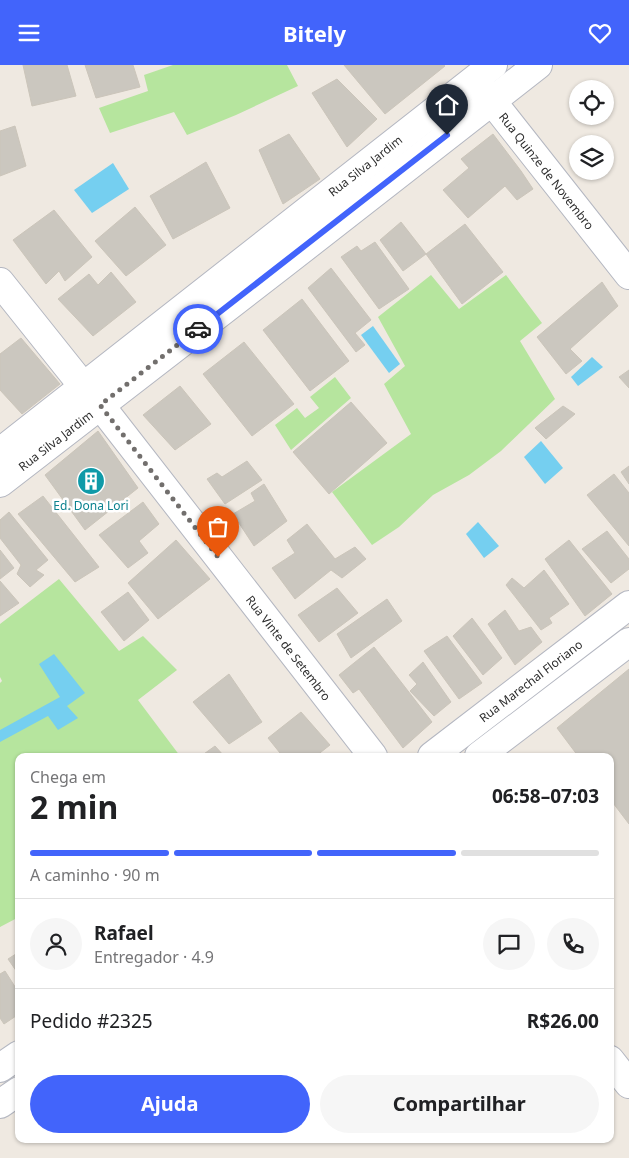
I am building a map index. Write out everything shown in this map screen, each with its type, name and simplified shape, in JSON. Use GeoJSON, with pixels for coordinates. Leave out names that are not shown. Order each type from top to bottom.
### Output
{"type":"FeatureCollection","features":[{"type":"Feature","properties":{"kind":"street","name":"Rua Silva Jardim"},"geometry":{"type":"LineString","coordinates":[[0,452],[91,395],[224,293],[357,206],[538,65]]}},
{"type":"Feature","properties":{"kind":"street","name":"Rua Silva Jardim"},"geometry":{"type":"LineString","coordinates":[[224,293],[339,185],[478,70]]}},
{"type":"Feature","properties":{"kind":"street","name":"Rua Quinze de Novembro"},"geometry":{"type":"LineString","coordinates":[[478,70],[492,100],[629,275]]}},
{"type":"Feature","properties":{"kind":"street"},"geometry":{"type":"LineString","coordinates":[[339,185],[357,206]]}},
{"type":"Feature","properties":{"kind":"street","name":"Rua Vinte de Setembro"},"geometry":{"type":"LineString","coordinates":[[0,282],[91,395],[371,753]]}},
{"type":"Feature","properties":{"kind":"street","name":"Rua Silva Jardim"},"geometry":{"type":"LineString","coordinates":[[0,483],[91,395]]}},
{"type":"Feature","properties":{"kind":"street","name":"Rua Marechal Floriano"},"geometry":{"type":"LineString","coordinates":[[436,753],[629,605]]}},
{"type":"Feature","properties":{"kind":"street"},"geometry":{"type":"LineString","coordinates":[[483,753],[623,647],[598,628]]}},
{"type":"Feature","properties":{"kind":"street"},"geometry":{"type":"LineString","coordinates":[[0,1068],[15,1058]]}},
{"type":"Feature","properties":{"kind":"street"},"geometry":{"type":"LineString","coordinates":[[614,1065],[629,1084]]}},
{"type":"Feature","properties":{"kind":"street"},"geometry":{"type":"LineString","coordinates":[[0,1104],[15,1094]]}},
{"type":"Feature","properties":{"kind":"green space"},"geometry":{"type":"Polygon","coordinates":[[[173,65],[287,65],[298,86],[187,135],[174,112],[110,133],[99,108],[148,91],[144,75],[173,65]]]}},
{"type":"Feature","properties":{"kind":"green space"},"geometry":{"type":"Polygon","coordinates":[[[431,275],[459,309],[506,275],[542,323],[520,341],[555,399],[501,451],[469,475],[433,495],[399,527],[372,545],[332,492],[411,434],[384,384],[405,366],[378,317],[431,275]]]}},
{"type":"Feature","properties":{"kind":"green space"},"geometry":{"type":"Polygon","coordinates":[[[335,377],[351,398],[291,450],[275,425],[297,408],[305,418],[319,408],[310,397],[335,377]]]}},
{"type":"Feature","properties":{"kind":"green space"},"geometry":{"type":"Polygon","coordinates":[[[59,579],[119,651],[143,636],[177,670],[138,700],[178,753],[15,753],[15,919],[0,927],[0,683],[2,681],[0,677],[0,624],[59,579]]]}},
{"type":"Feature","properties":{"kind":"water"},"geometry":{"type":"Polygon","coordinates":[[[113,163],[129,189],[92,213],[74,190],[113,163]]]}},
{"type":"Feature","properties":{"kind":"water"},"geometry":{"type":"Polygon","coordinates":[[[373,326],[400,364],[389,373],[361,335],[373,326]]]}},
{"type":"Feature","properties":{"kind":"water"},"geometry":{"type":"Polygon","coordinates":[[[592,357],[603,367],[578,386],[571,377],[592,357]]]}},
{"type":"Feature","properties":{"kind":"water"},"geometry":{"type":"Polygon","coordinates":[[[541,441],[563,468],[545,484],[524,457],[541,441]]]}},
{"type":"Feature","properties":{"kind":"water"},"geometry":{"type":"Polygon","coordinates":[[[478,522],[499,546],[484,558],[466,534],[478,522]]]}},
{"type":"Feature","properties":{"kind":"water"},"geometry":{"type":"Polygon","coordinates":[[[54,654],[85,693],[67,706],[78,718],[58,730],[48,716],[0,742],[0,730],[60,697],[39,664],[54,654]]]}},
{"type":"Feature","properties":{"kind":"building"},"geometry":{"type":"Polygon","coordinates":[[[23,65],[67,65],[76,96],[32,106],[23,65]]]}},
{"type":"Feature","properties":{"kind":"building"},"geometry":{"type":"Polygon","coordinates":[[[85,65],[133,65],[140,87],[96,98],[85,65]]]}},
{"type":"Feature","properties":{"kind":"building"},"geometry":{"type":"Polygon","coordinates":[[[344,65],[444,65],[445,66],[385,114],[344,65]]]}},
{"type":"Feature","properties":{"kind":"building"},"geometry":{"type":"Polygon","coordinates":[[[337,79],[377,119],[347,147],[312,93],[337,79]]]}},
{"type":"Feature","properties":{"kind":"building"},"geometry":{"type":"Polygon","coordinates":[[[15,126],[26,166],[0,176],[0,131],[15,126]]]}},
{"type":"Feature","properties":{"kind":"building"},"geometry":{"type":"Polygon","coordinates":[[[289,134],[320,179],[283,204],[259,150],[289,134]]]}},
{"type":"Feature","properties":{"kind":"building"},"geometry":{"type":"Polygon","coordinates":[[[493,134],[533,189],[517,200],[505,186],[468,218],[443,190],[469,168],[461,159],[493,134]]]}},
{"type":"Feature","properties":{"kind":"building"},"geometry":{"type":"Polygon","coordinates":[[[206,162],[230,208],[173,239],[150,196],[206,162]]]}},
{"type":"Feature","properties":{"kind":"building"},"geometry":{"type":"Polygon","coordinates":[[[135,207],[166,245],[126,276],[95,241],[135,207]]]}},
{"type":"Feature","properties":{"kind":"building"},"geometry":{"type":"Polygon","coordinates":[[[54,210],[92,257],[65,281],[59,271],[46,284],[13,240],[54,210]]]}},
{"type":"Feature","properties":{"kind":"building"},"geometry":{"type":"Polygon","coordinates":[[[401,222],[426,254],[403,271],[380,240],[401,222]]]}},
{"type":"Feature","properties":{"kind":"building"},"geometry":{"type":"Polygon","coordinates":[[[465,224],[503,272],[462,304],[426,254],[465,224]]]}},
{"type":"Feature","properties":{"kind":"building"},"geometry":{"type":"Polygon","coordinates":[[[375,242],[409,289],[379,309],[341,257],[357,246],[361,251],[375,242]]]}},
{"type":"Feature","properties":{"kind":"building"},"geometry":{"type":"Polygon","coordinates":[[[331,268],[371,320],[355,333],[365,345],[356,352],[308,288],[331,268]]]}},
{"type":"Feature","properties":{"kind":"building"},"geometry":{"type":"Polygon","coordinates":[[[111,272],[136,302],[93,336],[58,299],[89,274],[98,285],[111,272]]]}},
{"type":"Feature","properties":{"kind":"building"},"geometry":{"type":"Polygon","coordinates":[[[602,282],[618,306],[570,349],[582,361],[566,374],[537,337],[602,282]]]}},
{"type":"Feature","properties":{"kind":"building"},"geometry":{"type":"Polygon","coordinates":[[[302,299],[349,361],[310,391],[263,330],[302,299]]]}},
{"type":"Feature","properties":{"kind":"building"},"geometry":{"type":"Polygon","coordinates":[[[21,338],[60,384],[22,414],[0,390],[0,354],[21,338]]]}},
{"type":"Feature","properties":{"kind":"building"},"geometry":{"type":"Polygon","coordinates":[[[244,342],[294,404],[252,436],[203,374],[244,342]]]}},
{"type":"Feature","properties":{"kind":"building"},"geometry":{"type":"Polygon","coordinates":[[[629,370],[629,388],[619,377],[629,370]]]}},
{"type":"Feature","properties":{"kind":"building"},"geometry":{"type":"Polygon","coordinates":[[[180,386],[211,424],[175,450],[143,415],[180,386]]]}},
{"type":"Feature","properties":{"kind":"building"},"geometry":{"type":"Polygon","coordinates":[[[351,402],[387,443],[329,494],[293,452],[351,402]]]}},
{"type":"Feature","properties":{"kind":"building"},"geometry":{"type":"Polygon","coordinates":[[[563,406],[575,414],[546,439],[535,428],[563,406]]]}},
{"type":"Feature","properties":{"kind":"building","name":"Ed. Dona Lori"},"geometry":{"type":"Polygon","coordinates":[[[98,431],[138,488],[85,530],[45,475],[98,431]]]}},
{"type":"Feature","properties":{"kind":"building"},"geometry":{"type":"Polygon","coordinates":[[[247,461],[262,480],[225,504],[207,479],[217,473],[222,477],[247,461]]]}},
{"type":"Feature","properties":{"kind":"building"},"geometry":{"type":"Polygon","coordinates":[[[629,466],[629,484],[621,472],[629,466]]]}},
{"type":"Feature","properties":{"kind":"building"},"geometry":{"type":"Polygon","coordinates":[[[614,474],[629,493],[629,546],[587,495],[614,474]]]}},
{"type":"Feature","properties":{"kind":"building"},"geometry":{"type":"Polygon","coordinates":[[[264,484],[287,521],[254,546],[233,514],[255,501],[251,493],[264,484]]]}},
{"type":"Feature","properties":{"kind":"building"},"geometry":{"type":"Polygon","coordinates":[[[43,496],[99,567],[75,582],[18,514],[43,496]]]}},
{"type":"Feature","properties":{"kind":"building"},"geometry":{"type":"Polygon","coordinates":[[[143,502],[159,524],[139,541],[148,553],[128,568],[99,535],[143,502]]]}},
{"type":"Feature","properties":{"kind":"building"},"geometry":{"type":"Polygon","coordinates":[[[9,512],[48,560],[36,570],[44,575],[30,587],[17,574],[21,565],[0,538],[0,520],[9,512]]]}},
{"type":"Feature","properties":{"kind":"building"},"geometry":{"type":"Polygon","coordinates":[[[307,524],[335,559],[355,547],[366,559],[342,578],[331,570],[295,599],[272,568],[295,553],[287,540],[307,524]]]}},
{"type":"Feature","properties":{"kind":"building"},"geometry":{"type":"Polygon","coordinates":[[[607,531],[629,559],[629,569],[611,583],[582,549],[607,531]]]}},
{"type":"Feature","properties":{"kind":"building"},"geometry":{"type":"Polygon","coordinates":[[[176,540],[210,579],[158,619],[128,583],[176,540]]]}},
{"type":"Feature","properties":{"kind":"building"},"geometry":{"type":"Polygon","coordinates":[[[569,540],[612,594],[585,616],[545,559],[569,540]]]}},
{"type":"Feature","properties":{"kind":"building"},"geometry":{"type":"Polygon","coordinates":[[[0,550],[14,568],[0,579],[0,550]]]}},
{"type":"Feature","properties":{"kind":"building"},"geometry":{"type":"Polygon","coordinates":[[[544,570],[569,604],[549,618],[552,623],[541,630],[506,585],[512,578],[524,588],[544,570]]]}},
{"type":"Feature","properties":{"kind":"building"},"geometry":{"type":"Polygon","coordinates":[[[0,581],[19,603],[0,616],[0,581]]]}},
{"type":"Feature","properties":{"kind":"building"},"geometry":{"type":"Polygon","coordinates":[[[337,588],[358,613],[319,642],[298,615],[337,588]]]}},
{"type":"Feature","properties":{"kind":"building"},"geometry":{"type":"Polygon","coordinates":[[[128,592],[149,620],[124,641],[101,612],[128,592]]]}},
{"type":"Feature","properties":{"kind":"building"},"geometry":{"type":"Polygon","coordinates":[[[387,599],[402,621],[351,658],[337,634],[387,599]]]}},
{"type":"Feature","properties":{"kind":"building"},"geometry":{"type":"Polygon","coordinates":[[[505,610],[519,631],[531,627],[542,642],[515,665],[488,624],[505,610]]]}},
{"type":"Feature","properties":{"kind":"building"},"geometry":{"type":"Polygon","coordinates":[[[472,618],[502,658],[483,675],[453,636],[472,618]]]}},
{"type":"Feature","properties":{"kind":"building"},"geometry":{"type":"Polygon","coordinates":[[[447,636],[482,683],[459,699],[424,651],[447,636]]]}},
{"type":"Feature","properties":{"kind":"building"},"geometry":{"type":"Polygon","coordinates":[[[374,647],[432,722],[403,748],[359,689],[353,693],[339,675],[374,647]]]}},
{"type":"Feature","properties":{"kind":"building"},"geometry":{"type":"Polygon","coordinates":[[[423,662],[451,702],[434,716],[410,691],[417,684],[409,675],[423,662]]]}},
{"type":"Feature","properties":{"kind":"building"},"geometry":{"type":"Polygon","coordinates":[[[629,669],[629,824],[614,804],[614,753],[576,753],[557,728],[629,669]]]}},
{"type":"Feature","properties":{"kind":"building"},"geometry":{"type":"Polygon","coordinates":[[[229,674],[262,722],[229,744],[193,702],[229,674]]]}},
{"type":"Feature","properties":{"kind":"building"},"geometry":{"type":"Polygon","coordinates":[[[301,712],[330,745],[320,753],[280,753],[268,738],[301,712]]]}},
{"type":"Feature","properties":{"kind":"building"},"geometry":{"type":"Polygon","coordinates":[[[215,746],[221,753],[205,753],[215,746]]]}},
{"type":"Feature","properties":{"kind":"building"},"geometry":{"type":"Polygon","coordinates":[[[15,955],[15,969],[8,959],[15,955]]]}},
{"type":"Feature","properties":{"kind":"building"},"geometry":{"type":"Polygon","coordinates":[[[5,971],[15,987],[15,1017],[4,1024],[0,1018],[0,974],[5,971]]]}},
{"type":"Feature","properties":{"kind":"way so far"},"geometry":{"type":"LineString","coordinates":[[198,329],[100,405],[218,557]]}},
{"type":"Feature","properties":{"kind":"place","name":"Ed. Dona Lori"},"geometry":{"type":"Point","coordinates":[91,481]}},
{"type":"Feature","properties":{"kind":"route"},"geometry":{"type":"LineString","coordinates":[[198,329],[447,135]]}}]}
